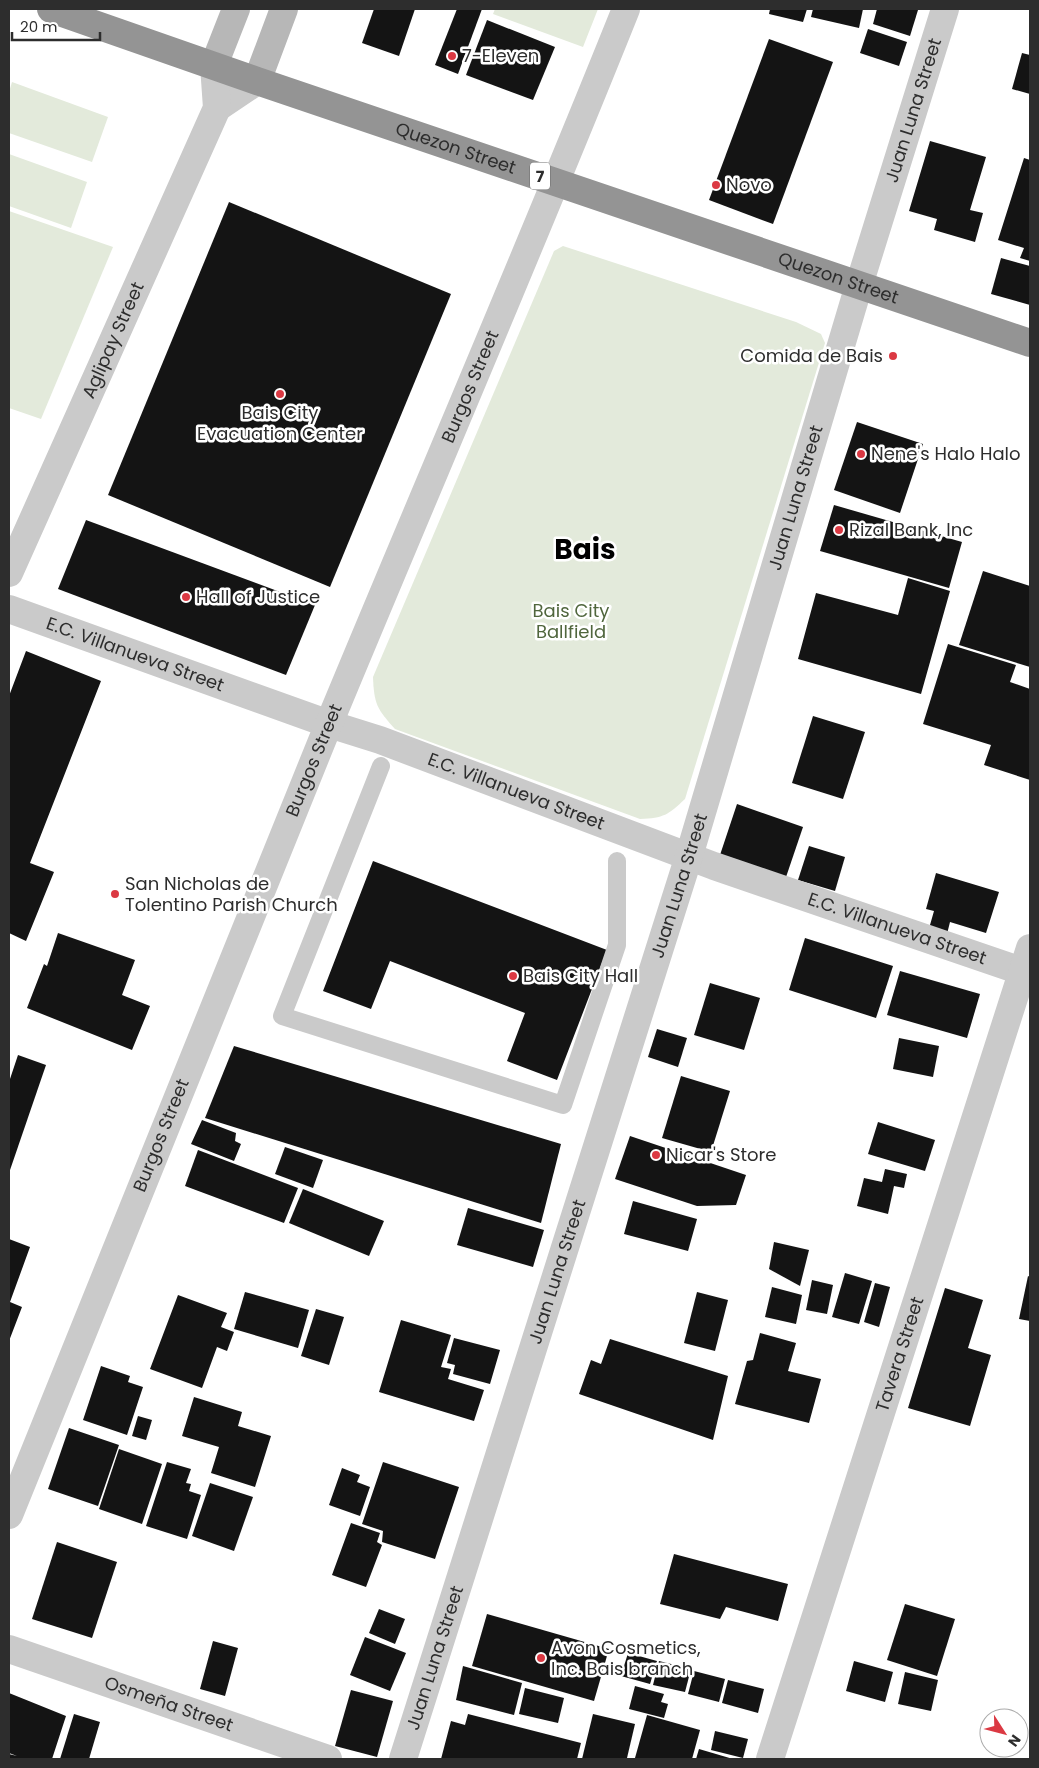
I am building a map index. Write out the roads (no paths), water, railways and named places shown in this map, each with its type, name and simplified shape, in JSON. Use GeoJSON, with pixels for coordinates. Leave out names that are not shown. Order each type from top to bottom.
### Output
{"type":"FeatureCollection","features":[{"type":"Feature","properties":{"kind":"highway","name":"Quezon Street"},"geometry":{"type":"LineString","coordinates":[[51,9],[1030,343]]}},
{"type":"Feature","properties":{"kind":"street","name":"Aglipay Street"},"geometry":{"type":"LineString","coordinates":[[9,574],[217,108],[214,65],[236,9]]}},
{"type":"Feature","properties":{"kind":"street"},"geometry":{"type":"LineString","coordinates":[[217,108],[257,80],[284,9]]}},
{"type":"Feature","properties":{"kind":"street","name":"Burgos Street"},"geometry":{"type":"LineString","coordinates":[[9,1515],[144,1175],[329,724],[557,182],[626,9]]}},
{"type":"Feature","properties":{"kind":"street","name":"Juan Luna Street"},"geometry":{"type":"LineString","coordinates":[[403,1759],[689,856],[859,285],[945,9]]}},
{"type":"Feature","properties":{"kind":"street","name":"E.C. Villanueva Street"},"geometry":{"type":"LineString","coordinates":[[9,609],[329,724],[380,740],[689,856],[1028,964]]}},
{"type":"Feature","properties":{"kind":"street","name":"Tavera Street"},"geometry":{"type":"LineString","coordinates":[[770,1759],[1028,964]]}},
{"type":"Feature","properties":{"kind":"street","name":"Osmeña Street"},"geometry":{"type":"LineString","coordinates":[[9,1649],[328,1759]]}},
{"type":"Feature","properties":{"kind":"lane"},"geometry":{"type":"LineString","coordinates":[[381,766],[282,1016],[563,1105],[617,945],[617,861]]}},
{"type":"Feature","properties":{"kind":"place","name":"7-Eleven"},"geometry":{"type":"Point","coordinates":[452,56]}},
{"type":"Feature","properties":{"kind":"place","name":"Novo"},"geometry":{"type":"Point","coordinates":[716,185]}},
{"type":"Feature","properties":{"kind":"place","name":"Comida de Bais"},"geometry":{"type":"Point","coordinates":[893,356]}},
{"type":"Feature","properties":{"kind":"place","name":"Bais City Evacuation Center"},"geometry":{"type":"Point","coordinates":[280,394]}},
{"type":"Feature","properties":{"kind":"place","name":"Nene's Halo Halo"},"geometry":{"type":"Point","coordinates":[861,454]}},
{"type":"Feature","properties":{"kind":"place","name":"Rizal Bank, Inc"},"geometry":{"type":"Point","coordinates":[839,530]}},
{"type":"Feature","properties":{"kind":"place","name":"Hall of Justice"},"geometry":{"type":"Point","coordinates":[186,597]}},
{"type":"Feature","properties":{"kind":"place","name":"San Nicholas de Tolentino Parish Church"},"geometry":{"type":"Point","coordinates":[115,894]}},
{"type":"Feature","properties":{"kind":"place","name":"Bais City Hall"},"geometry":{"type":"Point","coordinates":[513,976]}},
{"type":"Feature","properties":{"kind":"place","name":"Nicar's Store"},"geometry":{"type":"Point","coordinates":[656,1155]}},
{"type":"Feature","properties":{"kind":"place","name":"Avon Cosmetics, Inc. Bais branch"},"geometry":{"type":"Point","coordinates":[541,1658]}},
{"type":"Feature","properties":{"kind":"district","name":"Bais"},"geometry":{"type":"Point","coordinates":[585,549]}},
{"type":"Feature","properties":{"kind":"park label","name":"Bais City Ballfield"},"geometry":{"type":"Point","coordinates":[571,621]}}]}
